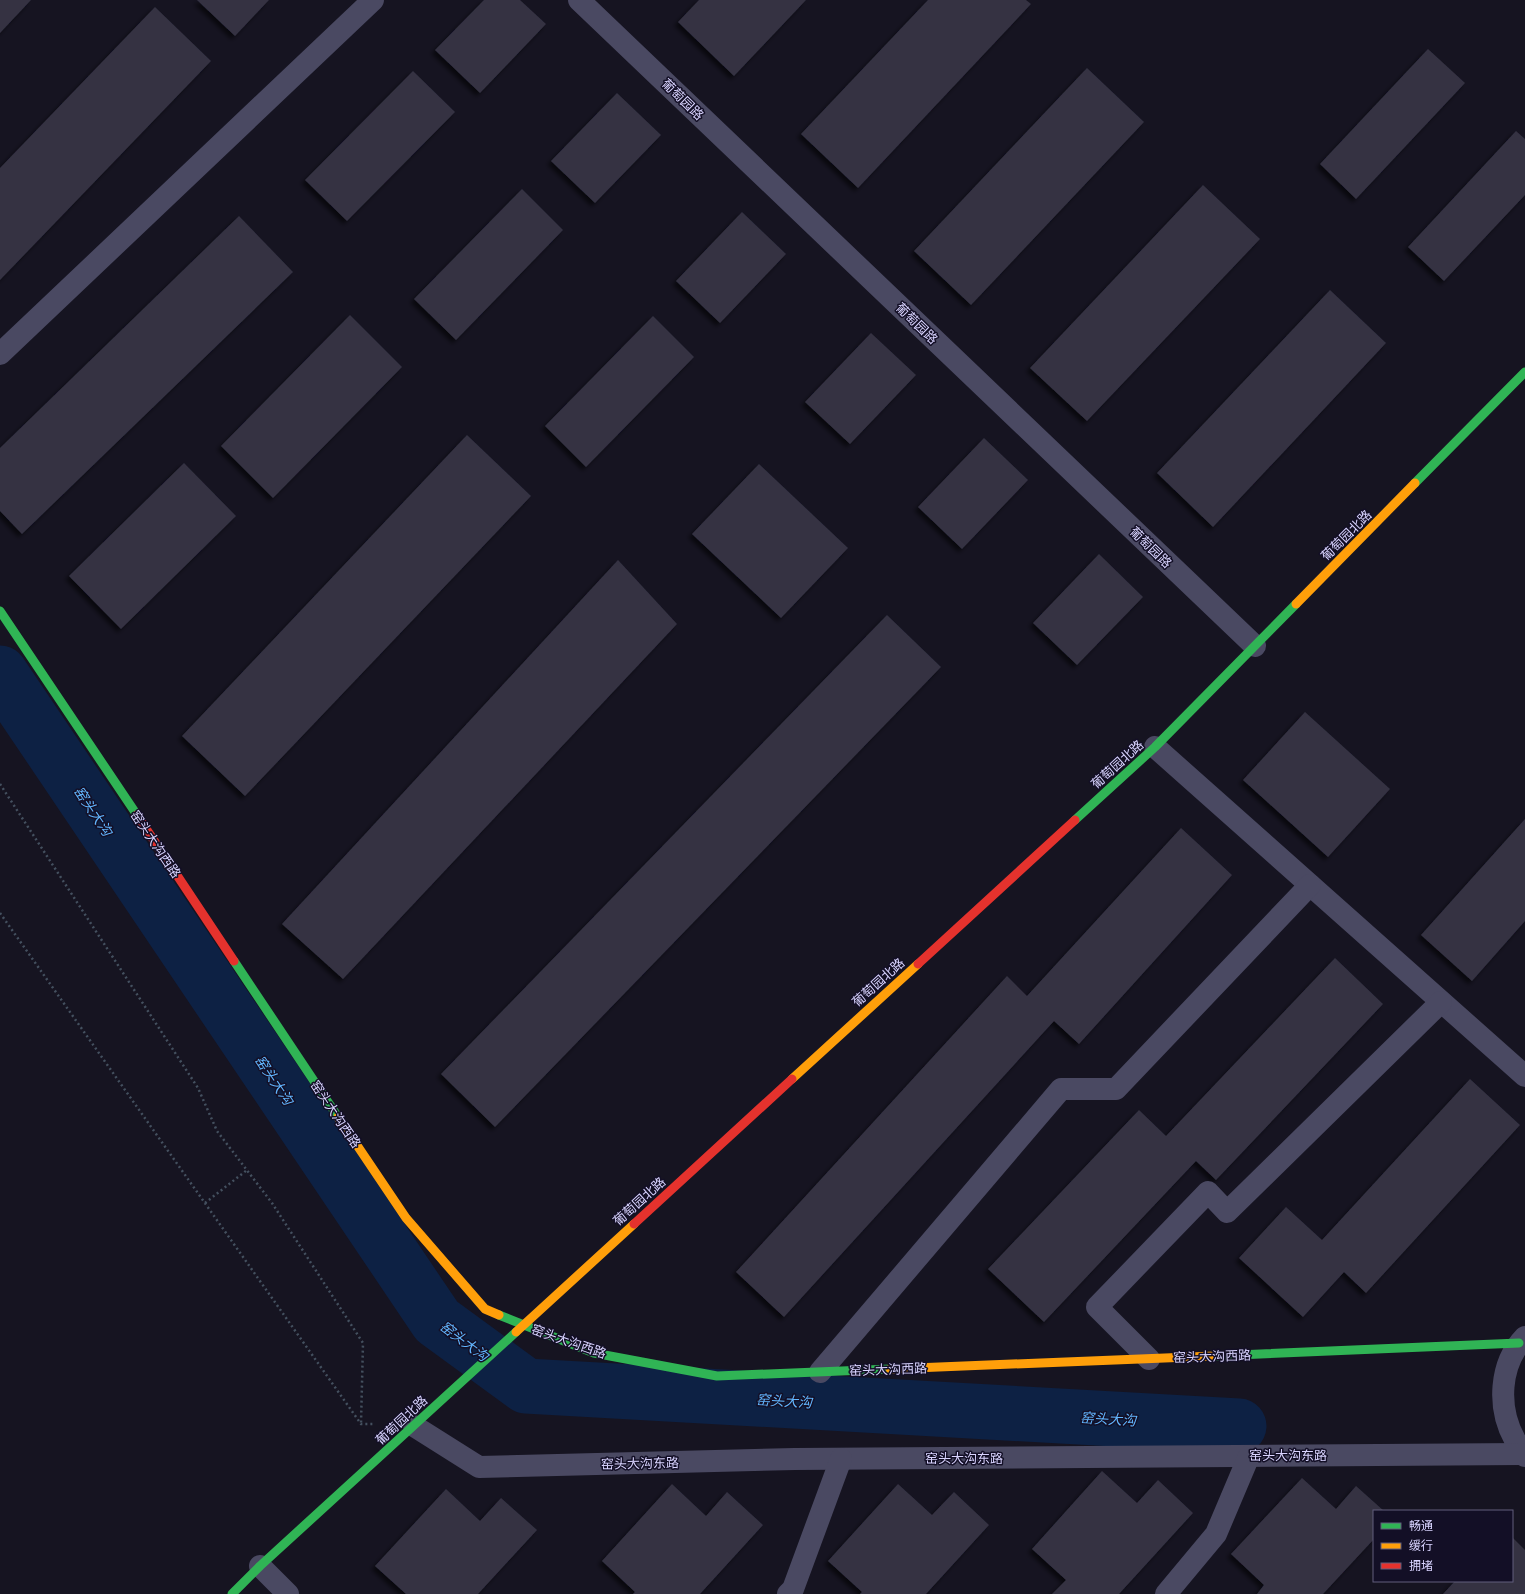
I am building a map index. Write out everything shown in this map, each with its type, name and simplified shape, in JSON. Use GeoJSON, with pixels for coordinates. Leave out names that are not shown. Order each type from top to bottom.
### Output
{"type":"FeatureCollection","features":[{"type":"Feature","properties":{"kind":"street"},"geometry":{"type":"LineString","coordinates":[[0,354],[373,0]]}},
{"type":"Feature","properties":{"kind":"street","name":"葡萄园路"},"geometry":{"type":"LineString","coordinates":[[579,0],[1255,646]]}},
{"type":"Feature","properties":{"kind":"street","name":"葡萄园北路"},"geometry":{"type":"LineString","coordinates":[[232,1594],[260,1566],[1155,747],[1525,372]]}},
{"type":"Feature","properties":{"kind":"street","name":"窑头大沟西路"},"geometry":{"type":"LineString","coordinates":[[0,611],[406,1218],[485,1309],[594,1353],[716,1376],[1149,1359],[1522,1340]]}},
{"type":"Feature","properties":{"kind":"street"},"geometry":{"type":"LineString","coordinates":[[1155,747],[1525,1076]]}},
{"type":"Feature","properties":{"kind":"street"},"geometry":{"type":"LineString","coordinates":[[820,1372],[1061,1089],[1116,1089],[1310,885]]}},
{"type":"Feature","properties":{"kind":"street"},"geometry":{"type":"LineString","coordinates":[[1149,1359],[1097,1307],[1208,1192],[1227,1212],[1441,1002]]}},
{"type":"Feature","properties":{"kind":"street"},"geometry":{"type":"LineString","coordinates":[[1522,1340],[1506,1370],[1502,1399],[1508,1428],[1524,1455]]}},
{"type":"Feature","properties":{"kind":"street","name":"窑头大沟东路"},"geometry":{"type":"LineString","coordinates":[[414,1426],[479,1467],[841,1459],[1524,1455]]}},
{"type":"Feature","properties":{"kind":"street"},"geometry":{"type":"LineString","coordinates":[[1166,1594],[1216,1534],[1249,1456]]}},
{"type":"Feature","properties":{"kind":"street"},"geometry":{"type":"LineString","coordinates":[[788,1594],[793,1589],[841,1459]]}},
{"type":"Feature","properties":{"kind":"street"},"geometry":{"type":"LineString","coordinates":[[260,1566],[288,1594]]}},
{"type":"Feature","properties":{"kind":"path"},"geometry":{"type":"LineString","coordinates":[[0,784],[198,1088],[217,1131],[272,1204],[363,1343],[361,1424]]}},
{"type":"Feature","properties":{"kind":"path"},"geometry":{"type":"LineString","coordinates":[[0,912],[361,1424]]}},
{"type":"Feature","properties":{"kind":"path"},"geometry":{"type":"LineString","coordinates":[[205,1203],[247,1170]]}},
{"type":"Feature","properties":{"kind":"path"},"geometry":{"type":"LineString","coordinates":[[361,1424],[414,1426]]}},
{"type":"Feature","properties":{"kind":"building"},"geometry":{"type":"Polygon","coordinates":[[[0,0],[31,0],[0,33],[0,0]]]}},
{"type":"Feature","properties":{"kind":"building"},"geometry":{"type":"Polygon","coordinates":[[[197,0],[269,0],[235,36],[197,0]]]}},
{"type":"Feature","properties":{"kind":"building"},"geometry":{"type":"Polygon","coordinates":[[[484,0],[520,0],[546,24],[480,93],[435,50],[484,0]]]}},
{"type":"Feature","properties":{"kind":"building"},"geometry":{"type":"Polygon","coordinates":[[[699,0],[806,0],[734,76],[678,22],[699,0]]]}},
{"type":"Feature","properties":{"kind":"building"},"geometry":{"type":"Polygon","coordinates":[[[928,0],[1026,0],[1031,4],[858,188],[801,134],[928,0]]]}},
{"type":"Feature","properties":{"kind":"building"},"geometry":{"type":"Polygon","coordinates":[[[155,7],[211,61],[0,280],[0,168],[155,7]]]}},
{"type":"Feature","properties":{"kind":"building"},"geometry":{"type":"Polygon","coordinates":[[[1428,49],[1465,83],[1356,199],[1320,164],[1428,49]]]}},
{"type":"Feature","properties":{"kind":"building"},"geometry":{"type":"Polygon","coordinates":[[[1087,68],[1144,122],[971,305],[914,251],[1087,68]]]}},
{"type":"Feature","properties":{"kind":"building"},"geometry":{"type":"Polygon","coordinates":[[[413,71],[455,112],[347,221],[305,180],[413,71]]]}},
{"type":"Feature","properties":{"kind":"building"},"geometry":{"type":"Polygon","coordinates":[[[617,93],[661,135],[595,203],[551,161],[617,93]]]}},
{"type":"Feature","properties":{"kind":"building"},"geometry":{"type":"Polygon","coordinates":[[[1516,131],[1525,139],[1525,195],[1444,281],[1408,247],[1516,131]]]}},
{"type":"Feature","properties":{"kind":"building"},"geometry":{"type":"Polygon","coordinates":[[[1203,185],[1260,239],[1087,421],[1030,368],[1203,185]]]}},
{"type":"Feature","properties":{"kind":"building"},"geometry":{"type":"Polygon","coordinates":[[[522,189],[563,230],[456,340],[414,299],[522,189]]]}},
{"type":"Feature","properties":{"kind":"building"},"geometry":{"type":"Polygon","coordinates":[[[742,212],[786,254],[720,323],[676,281],[742,212]]]}},
{"type":"Feature","properties":{"kind":"building"},"geometry":{"type":"Polygon","coordinates":[[[239,216],[293,272],[22,534],[0,511],[0,448],[239,216]]]}},
{"type":"Feature","properties":{"kind":"building"},"geometry":{"type":"Polygon","coordinates":[[[1330,290],[1386,343],[1213,527],[1157,473],[1330,290]]]}},
{"type":"Feature","properties":{"kind":"building"},"geometry":{"type":"Polygon","coordinates":[[[350,315],[402,367],[273,498],[221,446],[350,315]]]}},
{"type":"Feature","properties":{"kind":"building"},"geometry":{"type":"Polygon","coordinates":[[[653,316],[694,357],[586,467],[545,426],[653,316]]]}},
{"type":"Feature","properties":{"kind":"building"},"geometry":{"type":"Polygon","coordinates":[[[871,333],[916,375],[850,444],[805,402],[871,333]]]}},
{"type":"Feature","properties":{"kind":"building"},"geometry":{"type":"Polygon","coordinates":[[[467,435],[531,496],[245,796],[182,736],[467,435]]]}},
{"type":"Feature","properties":{"kind":"building"},"geometry":{"type":"Polygon","coordinates":[[[984,438],[1028,480],[962,549],[918,507],[984,438]]]}},
{"type":"Feature","properties":{"kind":"building"},"geometry":{"type":"Polygon","coordinates":[[[184,463],[236,516],[121,629],[69,576],[184,463]]]}},
{"type":"Feature","properties":{"kind":"building"},"geometry":{"type":"Polygon","coordinates":[[[759,464],[848,548],[781,618],[692,534],[759,464]]]}},
{"type":"Feature","properties":{"kind":"building"},"geometry":{"type":"Polygon","coordinates":[[[1099,554],[1143,597],[1077,665],[1033,623],[1099,554]]]}},
{"type":"Feature","properties":{"kind":"building"},"geometry":{"type":"Polygon","coordinates":[[[618,560],[677,624],[343,979],[282,924],[618,560]]]}},
{"type":"Feature","properties":{"kind":"building"},"geometry":{"type":"Polygon","coordinates":[[[887,615],[941,667],[495,1127],[441,1074],[887,615]]]}},
{"type":"Feature","properties":{"kind":"building"},"geometry":{"type":"Polygon","coordinates":[[[1305,712],[1390,789],[1328,857],[1243,780],[1305,712]]]}},
{"type":"Feature","properties":{"kind":"building"},"geometry":{"type":"Polygon","coordinates":[[[1525,819],[1525,921],[1472,981],[1421,935],[1525,819]]]}},
{"type":"Feature","properties":{"kind":"building"},"geometry":{"type":"Polygon","coordinates":[[[1181,828],[1232,875],[1079,1044],[1054,1021],[784,1317],[736,1272],[1007,976],[1027,996],[1181,828]]]}},
{"type":"Feature","properties":{"kind":"building"},"geometry":{"type":"Polygon","coordinates":[[[1335,958],[1383,1004],[1216,1180],[1196,1161],[1044,1322],[988,1269],[1139,1110],[1166,1136],[1335,958]]]}},
{"type":"Feature","properties":{"kind":"building"},"geometry":{"type":"Polygon","coordinates":[[[1470,1079],[1520,1125],[1366,1293],[1344,1272],[1303,1317],[1239,1258],[1286,1207],[1322,1240],[1470,1079]]]}},
{"type":"Feature","properties":{"kind":"building"},"geometry":{"type":"Polygon","coordinates":[[[1102,1471],[1137,1503],[1158,1480],[1193,1513],[1119,1594],[1052,1594],[1066,1580],[1032,1549],[1102,1471]]]}},
{"type":"Feature","properties":{"kind":"building"},"geometry":{"type":"Polygon","coordinates":[[[1302,1478],[1336,1509],[1356,1486],[1383,1510],[1373,1510],[1373,1540],[1323,1594],[1257,1594],[1264,1585],[1231,1554],[1302,1478]]]}},
{"type":"Feature","properties":{"kind":"building"},"geometry":{"type":"Polygon","coordinates":[[[672,1484],[706,1516],[727,1492],[763,1525],[700,1594],[633,1594],[635,1592],[602,1561],[672,1484]]]}},
{"type":"Feature","properties":{"kind":"building"},"geometry":{"type":"Polygon","coordinates":[[[898,1484],[932,1515],[954,1492],[989,1525],[926,1594],[860,1594],[862,1592],[828,1561],[898,1484]]]}},
{"type":"Feature","properties":{"kind":"building"},"geometry":{"type":"Polygon","coordinates":[[[446,1489],[480,1521],[501,1498],[537,1530],[478,1594],[406,1594],[375,1566],[446,1489]]]}},
{"type":"Feature","properties":{"kind":"building"},"geometry":{"type":"Polygon","coordinates":[[[1513,1538],[1525,1550],[1525,1594],[1443,1594],[1454,1582],[1513,1582],[1513,1538]]]}},
{"type":"Feature","properties":{"kind":"waterway","name":"窑头大沟"},"geometry":{"type":"LineString","coordinates":[[0,673],[437,1321],[526,1386],[1239,1426]]}},
{"type":"Feature","properties":{"kind":"traffic: fast"},"geometry":{"type":"LineString","coordinates":[[1415,483],[1525,372]]}},
{"type":"Feature","properties":{"kind":"traffic: fast"},"geometry":{"type":"LineString","coordinates":[[1075,820],[1155,747],[1296,604]]}},
{"type":"Feature","properties":{"kind":"traffic: fast"},"geometry":{"type":"LineString","coordinates":[[0,611],[137,815]]}},
{"type":"Feature","properties":{"kind":"traffic: fast"},"geometry":{"type":"LineString","coordinates":[[234,961],[338,1117]]}},
{"type":"Feature","properties":{"kind":"traffic: fast"},"geometry":{"type":"LineString","coordinates":[[499,1315],[594,1353],[717,1376],[890,1369]]}},
{"type":"Feature","properties":{"kind":"traffic: fast"},"geometry":{"type":"LineString","coordinates":[[232,1594],[260,1566],[516,1332]]}},
{"type":"Feature","properties":{"kind":"traffic: fast"},"geometry":{"type":"LineString","coordinates":[[1214,1356],[1519,1343]]}},
{"type":"Feature","properties":{"kind":"traffic: slow"},"geometry":{"type":"LineString","coordinates":[[1296,604],[1415,483]]}},
{"type":"Feature","properties":{"kind":"traffic: slow"},"geometry":{"type":"LineString","coordinates":[[792,1079],[918,964]]}},
{"type":"Feature","properties":{"kind":"traffic: slow"},"geometry":{"type":"LineString","coordinates":[[338,1117],[406,1218],[485,1309],[499,1315]]}},
{"type":"Feature","properties":{"kind":"traffic: slow"},"geometry":{"type":"LineString","coordinates":[[516,1332],[634,1224]]}},
{"type":"Feature","properties":{"kind":"traffic: slow"},"geometry":{"type":"LineString","coordinates":[[890,1369],[1214,1356]]}},
{"type":"Feature","properties":{"kind":"traffic: jam"},"geometry":{"type":"LineString","coordinates":[[137,815],[234,961]]}},
{"type":"Feature","properties":{"kind":"traffic: jam"},"geometry":{"type":"LineString","coordinates":[[918,964],[1075,820]]}},
{"type":"Feature","properties":{"kind":"traffic: jam"},"geometry":{"type":"LineString","coordinates":[[634,1224],[792,1079]]}}]}
